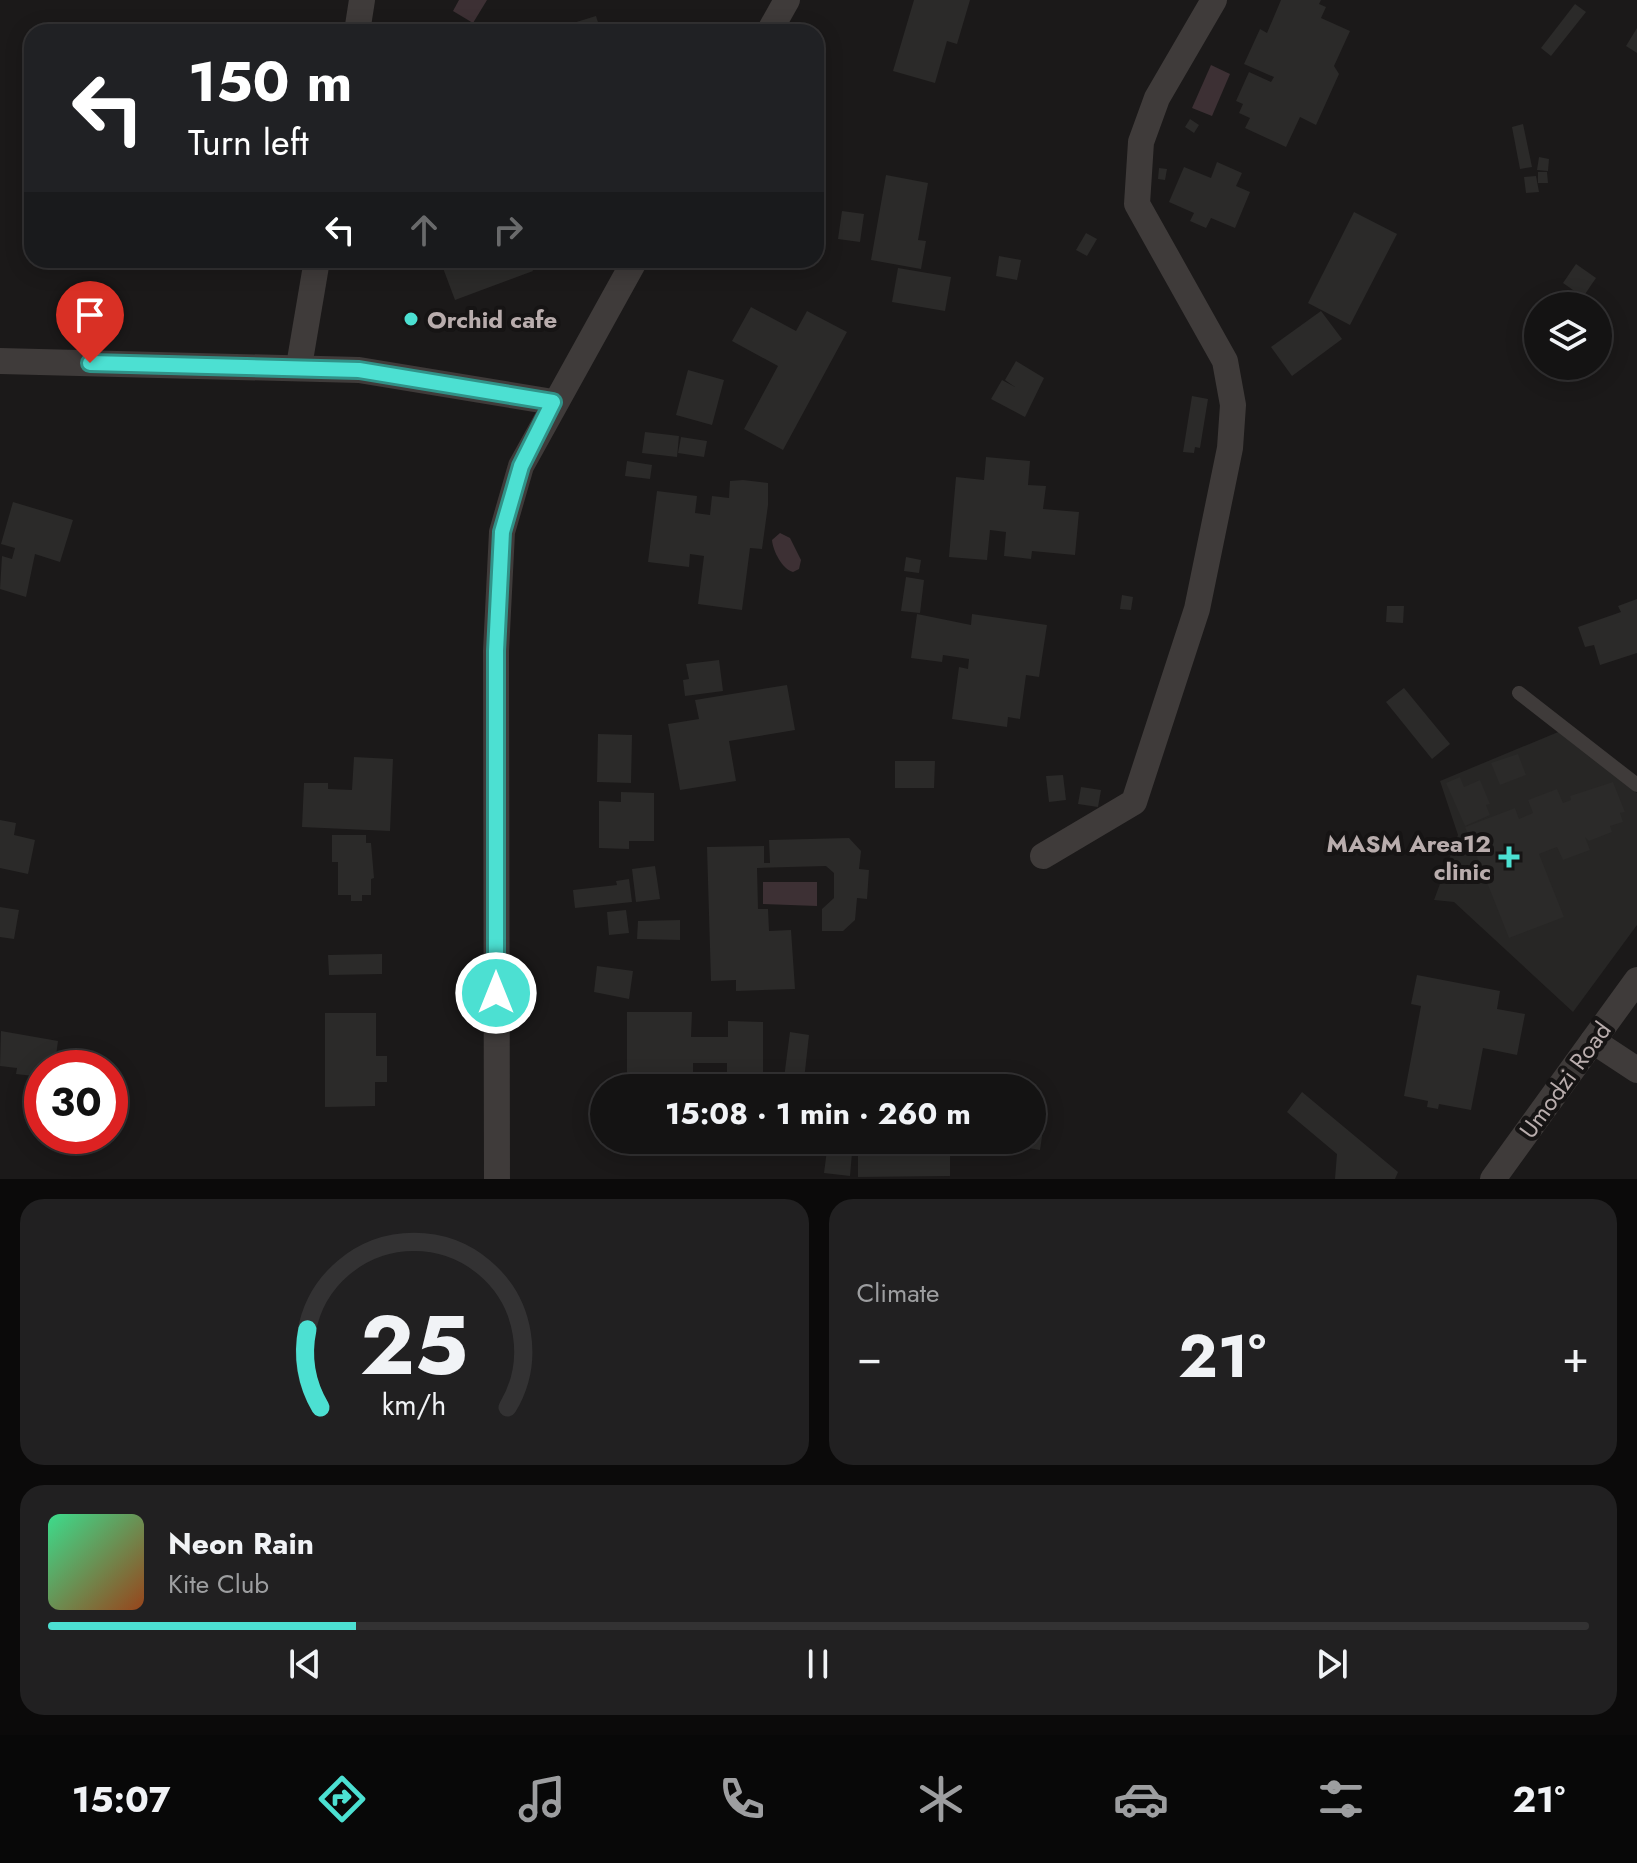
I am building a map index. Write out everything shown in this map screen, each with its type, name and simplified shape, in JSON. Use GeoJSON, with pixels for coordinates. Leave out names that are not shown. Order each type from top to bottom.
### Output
{"type":"FeatureCollection","features":[{"type":"Feature","properties":{"kind":"street"},"geometry":{"type":"LineString","coordinates":[[358,24],[362,0]]}},
{"type":"Feature","properties":{"kind":"street"},"geometry":{"type":"LineString","coordinates":[[774,24],[787,0]]}},
{"type":"Feature","properties":{"kind":"street"},"geometry":{"type":"LineString","coordinates":[[1043,856],[1134,802],[1197,609],[1224,478],[1233,405],[1225,361],[1137,204],[1141,142],[1157,98],[1214,0]]}},
{"type":"Feature","properties":{"kind":"street"},"geometry":{"type":"LineString","coordinates":[[299,366],[316,268]]}},
{"type":"Feature","properties":{"kind":"street"},"geometry":{"type":"LineString","coordinates":[[497,1179],[496,651],[502,532],[521,466],[553,402],[630,268]]}},
{"type":"Feature","properties":{"kind":"street"},"geometry":{"type":"LineString","coordinates":[[0,361],[299,366],[417,376],[553,402]]}},
{"type":"Feature","properties":{"kind":"street","name":"Umodzi Road"},"geometry":{"type":"LineString","coordinates":[[1493,1179],[1637,980]]}},
{"type":"Feature","properties":{"kind":"street"},"geometry":{"type":"LineString","coordinates":[[1593,1041],[1637,1070]]}},
{"type":"Feature","properties":{"kind":"lane"},"geometry":{"type":"LineString","coordinates":[[1519,693],[1637,785]]}},
{"type":"Feature","properties":{"kind":"shaded area"},"geometry":{"type":"Polygon","coordinates":[[[459,0],[487,0],[473,23],[453,11],[459,0]]]}},
{"type":"Feature","properties":{"kind":"shaded area"},"geometry":{"type":"Polygon","coordinates":[[[1211,65],[1230,74],[1212,116],[1192,108],[1211,65]]]}},
{"type":"Feature","properties":{"kind":"shaded area"},"geometry":{"type":"Polygon","coordinates":[[[780,533],[790,538],[801,560],[799,569],[793,572],[782,563],[774,549],[772,540],[780,533]]]}},
{"type":"Feature","properties":{"kind":"shaded area"},"geometry":{"type":"Polygon","coordinates":[[[1563,730],[1637,793],[1637,925],[1573,1012],[1454,902],[1434,900],[1458,835],[1440,781],[1563,730]]]}},
{"type":"Feature","properties":{"kind":"shaded area"},"geometry":{"type":"Polygon","coordinates":[[[763,882],[817,882],[817,906],[763,904],[763,882]]]}},
{"type":"Feature","properties":{"kind":"building"},"geometry":{"type":"Polygon","coordinates":[[[914,0],[970,0],[957,44],[947,41],[935,83],[893,71],[914,0]]]}},
{"type":"Feature","properties":{"kind":"building"},"geometry":{"type":"Polygon","coordinates":[[[1281,0],[1321,0],[1319,4],[1326,7],[1321,18],[1350,31],[1334,66],[1339,74],[1316,125],[1300,117],[1286,147],[1245,128],[1250,118],[1239,113],[1243,104],[1236,101],[1249,72],[1271,82],[1274,77],[1244,64],[1260,29],[1267,33],[1281,0]]]}},
{"type":"Feature","properties":{"kind":"building"},"geometry":{"type":"Polygon","coordinates":[[[1575,4],[1586,12],[1551,56],[1541,48],[1575,4]]]}},
{"type":"Feature","properties":{"kind":"building"},"geometry":{"type":"Polygon","coordinates":[[[596,16],[598,24],[570,24],[596,16]]]}},
{"type":"Feature","properties":{"kind":"building"},"geometry":{"type":"Polygon","coordinates":[[[1637,28],[1637,53],[1626,46],[1637,28]]]}},
{"type":"Feature","properties":{"kind":"building"},"geometry":{"type":"Polygon","coordinates":[[[1190,119],[1199,125],[1194,133],[1185,127],[1190,119]]]}},
{"type":"Feature","properties":{"kind":"building"},"geometry":{"type":"Polygon","coordinates":[[[1523,124],[1532,167],[1520,169],[1512,127],[1523,124]]]}},
{"type":"Feature","properties":{"kind":"building"},"geometry":{"type":"Polygon","coordinates":[[[1539,157],[1549,159],[1548,171],[1537,170],[1539,157]]]}},
{"type":"Feature","properties":{"kind":"building"},"geometry":{"type":"Polygon","coordinates":[[[1217,162],[1242,173],[1236,186],[1250,192],[1235,228],[1211,218],[1206,228],[1190,221],[1194,213],[1169,202],[1184,167],[1211,178],[1217,162]]]}},
{"type":"Feature","properties":{"kind":"building"},"geometry":{"type":"Polygon","coordinates":[[[1159,168],[1167,169],[1165,180],[1158,179],[1159,168]]]}},
{"type":"Feature","properties":{"kind":"building"},"geometry":{"type":"Polygon","coordinates":[[[1538,172],[1547,172],[1548,183],[1538,183],[1538,172]]]}},
{"type":"Feature","properties":{"kind":"building"},"geometry":{"type":"Polygon","coordinates":[[[886,175],[928,183],[918,240],[926,241],[921,269],[871,260],[886,175]]]}},
{"type":"Feature","properties":{"kind":"building"},"geometry":{"type":"Polygon","coordinates":[[[1536,176],[1539,192],[1526,193],[1524,177],[1536,176]]]}},
{"type":"Feature","properties":{"kind":"building"},"geometry":{"type":"Polygon","coordinates":[[[842,211],[864,214],[860,242],[838,239],[842,211]]]}},
{"type":"Feature","properties":{"kind":"building"},"geometry":{"type":"Polygon","coordinates":[[[1354,212],[1397,234],[1350,325],[1308,303],[1354,212]]]}},
{"type":"Feature","properties":{"kind":"building"},"geometry":{"type":"Polygon","coordinates":[[[1086,233],[1097,239],[1087,256],[1076,250],[1086,233]]]}},
{"type":"Feature","properties":{"kind":"building"},"geometry":{"type":"Polygon","coordinates":[[[999,256],[1021,260],[1017,280],[996,276],[999,256]]]}},
{"type":"Feature","properties":{"kind":"building"},"geometry":{"type":"Polygon","coordinates":[[[1576,264],[1596,278],[1586,292],[1576,292],[1563,283],[1576,264]]]}},
{"type":"Feature","properties":{"kind":"building"},"geometry":{"type":"Polygon","coordinates":[[[443,268],[532,268],[533,271],[455,300],[443,268]]]}},
{"type":"Feature","properties":{"kind":"building"},"geometry":{"type":"Polygon","coordinates":[[[898,268],[951,277],[945,311],[892,302],[898,268]]]}},
{"type":"Feature","properties":{"kind":"building"},"geometry":{"type":"Polygon","coordinates":[[[751,307],[796,331],[807,311],[847,332],[783,450],[744,429],[778,366],[732,341],[751,307]]]}},
{"type":"Feature","properties":{"kind":"building"},"geometry":{"type":"Polygon","coordinates":[[[1321,311],[1342,339],[1292,376],[1271,347],[1321,311]]]}},
{"type":"Feature","properties":{"kind":"building"},"geometry":{"type":"Polygon","coordinates":[[[1016,361],[1044,378],[1025,417],[991,399],[1002,380],[1015,387],[1005,380],[1016,361]]]}},
{"type":"Feature","properties":{"kind":"building"},"geometry":{"type":"Polygon","coordinates":[[[688,370],[724,380],[712,425],[676,415],[688,370]]]}},
{"type":"Feature","properties":{"kind":"building"},"geometry":{"type":"Polygon","coordinates":[[[1192,396],[1208,399],[1200,448],[1195,447],[1194,453],[1183,452],[1192,396]]]}},
{"type":"Feature","properties":{"kind":"building"},"geometry":{"type":"Polygon","coordinates":[[[645,432],[679,436],[677,457],[642,453],[645,432]]]}},
{"type":"Feature","properties":{"kind":"building"},"geometry":{"type":"Polygon","coordinates":[[[681,437],[707,441],[704,457],[678,453],[681,437]]]}},
{"type":"Feature","properties":{"kind":"building"},"geometry":{"type":"Polygon","coordinates":[[[986,457],[1030,461],[1028,485],[1046,486],[1043,509],[1079,512],[1075,555],[1032,551],[1031,559],[1004,556],[1006,532],[990,530],[987,560],[949,557],[956,477],[984,480],[986,457]]]}},
{"type":"Feature","properties":{"kind":"building"},"geometry":{"type":"Polygon","coordinates":[[[627,461],[652,465],[650,479],[625,476],[627,461]]]}},
{"type":"Feature","properties":{"kind":"building"},"geometry":{"type":"Polygon","coordinates":[[[730,481],[768,483],[768,505],[762,549],[750,548],[742,610],[698,604],[704,556],[690,554],[689,567],[648,562],[657,491],[697,496],[695,513],[710,515],[712,496],[729,498],[730,481]]]}},
{"type":"Feature","properties":{"kind":"building"},"geometry":{"type":"Polygon","coordinates":[[[13,502],[73,520],[60,562],[35,554],[26,597],[0,589],[2,556],[12,559],[15,548],[1,544],[13,502]]]}},
{"type":"Feature","properties":{"kind":"building"},"geometry":{"type":"Polygon","coordinates":[[[906,557],[921,560],[919,573],[904,571],[906,557]]]}},
{"type":"Feature","properties":{"kind":"building"},"geometry":{"type":"Polygon","coordinates":[[[906,577],[924,580],[920,613],[901,611],[906,577]]]}},
{"type":"Feature","properties":{"kind":"building"},"geometry":{"type":"Polygon","coordinates":[[[1122,595],[1133,597],[1131,610],[1120,609],[1122,595]]]}},
{"type":"Feature","properties":{"kind":"building"},"geometry":{"type":"Polygon","coordinates":[[[1637,599],[1637,653],[1600,665],[1594,645],[1585,647],[1578,627],[1621,612],[1618,606],[1637,599]]]}},
{"type":"Feature","properties":{"kind":"building"},"geometry":{"type":"Polygon","coordinates":[[[1387,606],[1404,606],[1403,623],[1386,622],[1387,606]]]}},
{"type":"Feature","properties":{"kind":"building"},"geometry":{"type":"Polygon","coordinates":[[[917,614],[971,625],[972,614],[1047,625],[1039,677],[1026,675],[1020,719],[1008,717],[1007,727],[952,719],[959,667],[968,669],[969,659],[943,655],[942,662],[911,658],[917,614]]]}},
{"type":"Feature","properties":{"kind":"building"},"geometry":{"type":"Polygon","coordinates":[[[719,660],[723,691],[685,696],[683,680],[689,679],[686,664],[719,660]]]}},
{"type":"Feature","properties":{"kind":"building"},"geometry":{"type":"Polygon","coordinates":[[[787,685],[795,730],[729,741],[736,781],[680,790],[668,724],[699,719],[695,700],[787,685]]]}},
{"type":"Feature","properties":{"kind":"building"},"geometry":{"type":"Polygon","coordinates":[[[1404,688],[1450,744],[1432,759],[1386,702],[1404,688]]]}},
{"type":"Feature","properties":{"kind":"building"},"geometry":{"type":"Polygon","coordinates":[[[598,734],[632,735],[631,783],[597,782],[598,734]]]}},
{"type":"Feature","properties":{"kind":"building"},"geometry":{"type":"Polygon","coordinates":[[[1518,754],[1526,775],[1500,785],[1491,763],[1518,754]]]}},
{"type":"Feature","properties":{"kind":"building"},"geometry":{"type":"Polygon","coordinates":[[[354,757],[393,759],[390,831],[302,827],[304,783],[328,783],[328,789],[352,790],[354,757]]]}},
{"type":"Feature","properties":{"kind":"building"},"geometry":{"type":"Polygon","coordinates":[[[895,761],[935,761],[934,788],[895,788],[895,761]]]}},
{"type":"Feature","properties":{"kind":"building"},"geometry":{"type":"Polygon","coordinates":[[[1063,775],[1066,800],[1049,802],[1046,776],[1063,775]]]}},
{"type":"Feature","properties":{"kind":"building"},"geometry":{"type":"Polygon","coordinates":[[[1460,777],[1464,787],[1480,780],[1490,804],[1486,805],[1490,815],[1465,826],[1446,783],[1460,777]]]}},
{"type":"Feature","properties":{"kind":"building","name":"MASM Area12 clinic"},"geometry":{"type":"Polygon","coordinates":[[[1613,782],[1625,812],[1620,813],[1623,822],[1610,826],[1612,832],[1589,841],[1585,837],[1590,850],[1563,860],[1557,847],[1539,854],[1564,917],[1509,938],[1465,827],[1515,808],[1519,819],[1533,813],[1528,800],[1557,789],[1563,803],[1571,800],[1570,796],[1613,782]]]}},
{"type":"Feature","properties":{"kind":"building"},"geometry":{"type":"Polygon","coordinates":[[[1081,787],[1101,790],[1098,807],[1078,804],[1081,787]]]}},
{"type":"Feature","properties":{"kind":"building"},"geometry":{"type":"Polygon","coordinates":[[[621,792],[654,793],[654,841],[629,841],[629,849],[599,848],[599,801],[621,802],[621,792]]]}},
{"type":"Feature","properties":{"kind":"building"},"geometry":{"type":"Polygon","coordinates":[[[0,820],[16,823],[14,835],[35,840],[28,874],[0,868],[0,820]]]}},
{"type":"Feature","properties":{"kind":"building"},"geometry":{"type":"Polygon","coordinates":[[[332,835],[366,835],[366,843],[371,843],[374,878],[371,879],[371,895],[362,895],[362,901],[351,901],[351,895],[338,895],[338,862],[332,862],[332,835]]]}},
{"type":"Feature","properties":{"kind":"building"},"geometry":{"type":"Polygon","coordinates":[[[849,838],[861,851],[859,869],[869,870],[867,899],[857,898],[855,920],[843,931],[822,931],[822,909],[834,898],[834,873],[826,866],[757,868],[758,909],[768,909],[769,931],[791,930],[795,989],[736,991],[736,980],[711,981],[707,847],[764,846],[764,863],[770,863],[769,840],[849,838]]]}},
{"type":"Feature","properties":{"kind":"building"},"geometry":{"type":"Polygon","coordinates":[[[655,866],[660,899],[636,902],[632,869],[655,866]]]}},
{"type":"Feature","properties":{"kind":"building"},"geometry":{"type":"Polygon","coordinates":[[[629,879],[632,902],[575,908],[573,890],[617,885],[616,881],[629,879]]]}},
{"type":"Feature","properties":{"kind":"building"},"geometry":{"type":"Polygon","coordinates":[[[0,907],[19,910],[14,939],[0,937],[0,907]]]}},
{"type":"Feature","properties":{"kind":"building"},"geometry":{"type":"Polygon","coordinates":[[[626,910],[629,933],[609,935],[607,912],[626,910]]]}},
{"type":"Feature","properties":{"kind":"building"},"geometry":{"type":"Polygon","coordinates":[[[680,920],[680,940],[637,939],[638,921],[680,920]]]}},
{"type":"Feature","properties":{"kind":"building"},"geometry":{"type":"Polygon","coordinates":[[[382,954],[382,974],[329,975],[328,955],[382,954]]]}},
{"type":"Feature","properties":{"kind":"building"},"geometry":{"type":"Polygon","coordinates":[[[597,966],[633,971],[629,999],[594,992],[597,966]]]}},
{"type":"Feature","properties":{"kind":"building"},"geometry":{"type":"Polygon","coordinates":[[[1417,975],[1500,991],[1497,1009],[1525,1014],[1517,1055],[1483,1048],[1471,1110],[1439,1104],[1438,1109],[1427,1107],[1428,1101],[1404,1096],[1421,1006],[1411,1004],[1417,975]]]}},
{"type":"Feature","properties":{"kind":"building"},"geometry":{"type":"Polygon","coordinates":[[[627,1012],[692,1012],[691,1037],[728,1037],[728,1021],[763,1022],[763,1074],[727,1074],[727,1063],[693,1063],[693,1074],[627,1074],[627,1012]]]}},
{"type":"Feature","properties":{"kind":"building"},"geometry":{"type":"Polygon","coordinates":[[[325,1013],[376,1013],[376,1056],[387,1056],[387,1082],[375,1082],[375,1106],[325,1107],[325,1013]]]}},
{"type":"Feature","properties":{"kind":"building"},"geometry":{"type":"Polygon","coordinates":[[[1,1031],[58,1041],[57,1050],[24,1050],[24,1075],[16,1074],[17,1068],[0,1066],[1,1031]]]}},
{"type":"Feature","properties":{"kind":"building"},"geometry":{"type":"Polygon","coordinates":[[[790,1032],[809,1035],[805,1074],[785,1074],[790,1032]]]}},
{"type":"Feature","properties":{"kind":"building"},"geometry":{"type":"Polygon","coordinates":[[[1302,1092],[1398,1172],[1395,1179],[1335,1179],[1337,1154],[1287,1112],[1302,1092]]]}},
{"type":"Feature","properties":{"kind":"building"},"geometry":{"type":"Polygon","coordinates":[[[826,1154],[852,1154],[850,1176],[824,1173],[826,1154]]]}},
{"type":"Feature","properties":{"kind":"building"},"geometry":{"type":"Polygon","coordinates":[[[858,1154],[950,1154],[950,1176],[858,1177],[858,1154]]]}},
{"type":"Feature","properties":{"kind":"place","name":"Orchid cafe"},"geometry":{"type":"Point","coordinates":[411,319]}},
{"type":"Feature","properties":{"kind":"place","name":"MASM Area12 clinic"},"geometry":{"type":"Point","coordinates":[1509,857]}},
{"type":"Feature","properties":{"kind":"route"},"geometry":{"type":"LineString","coordinates":[[90,363],[299,366],[359,370],[417,376],[553,402],[521,466],[502,532],[496,651],[496,993]]}}]}
